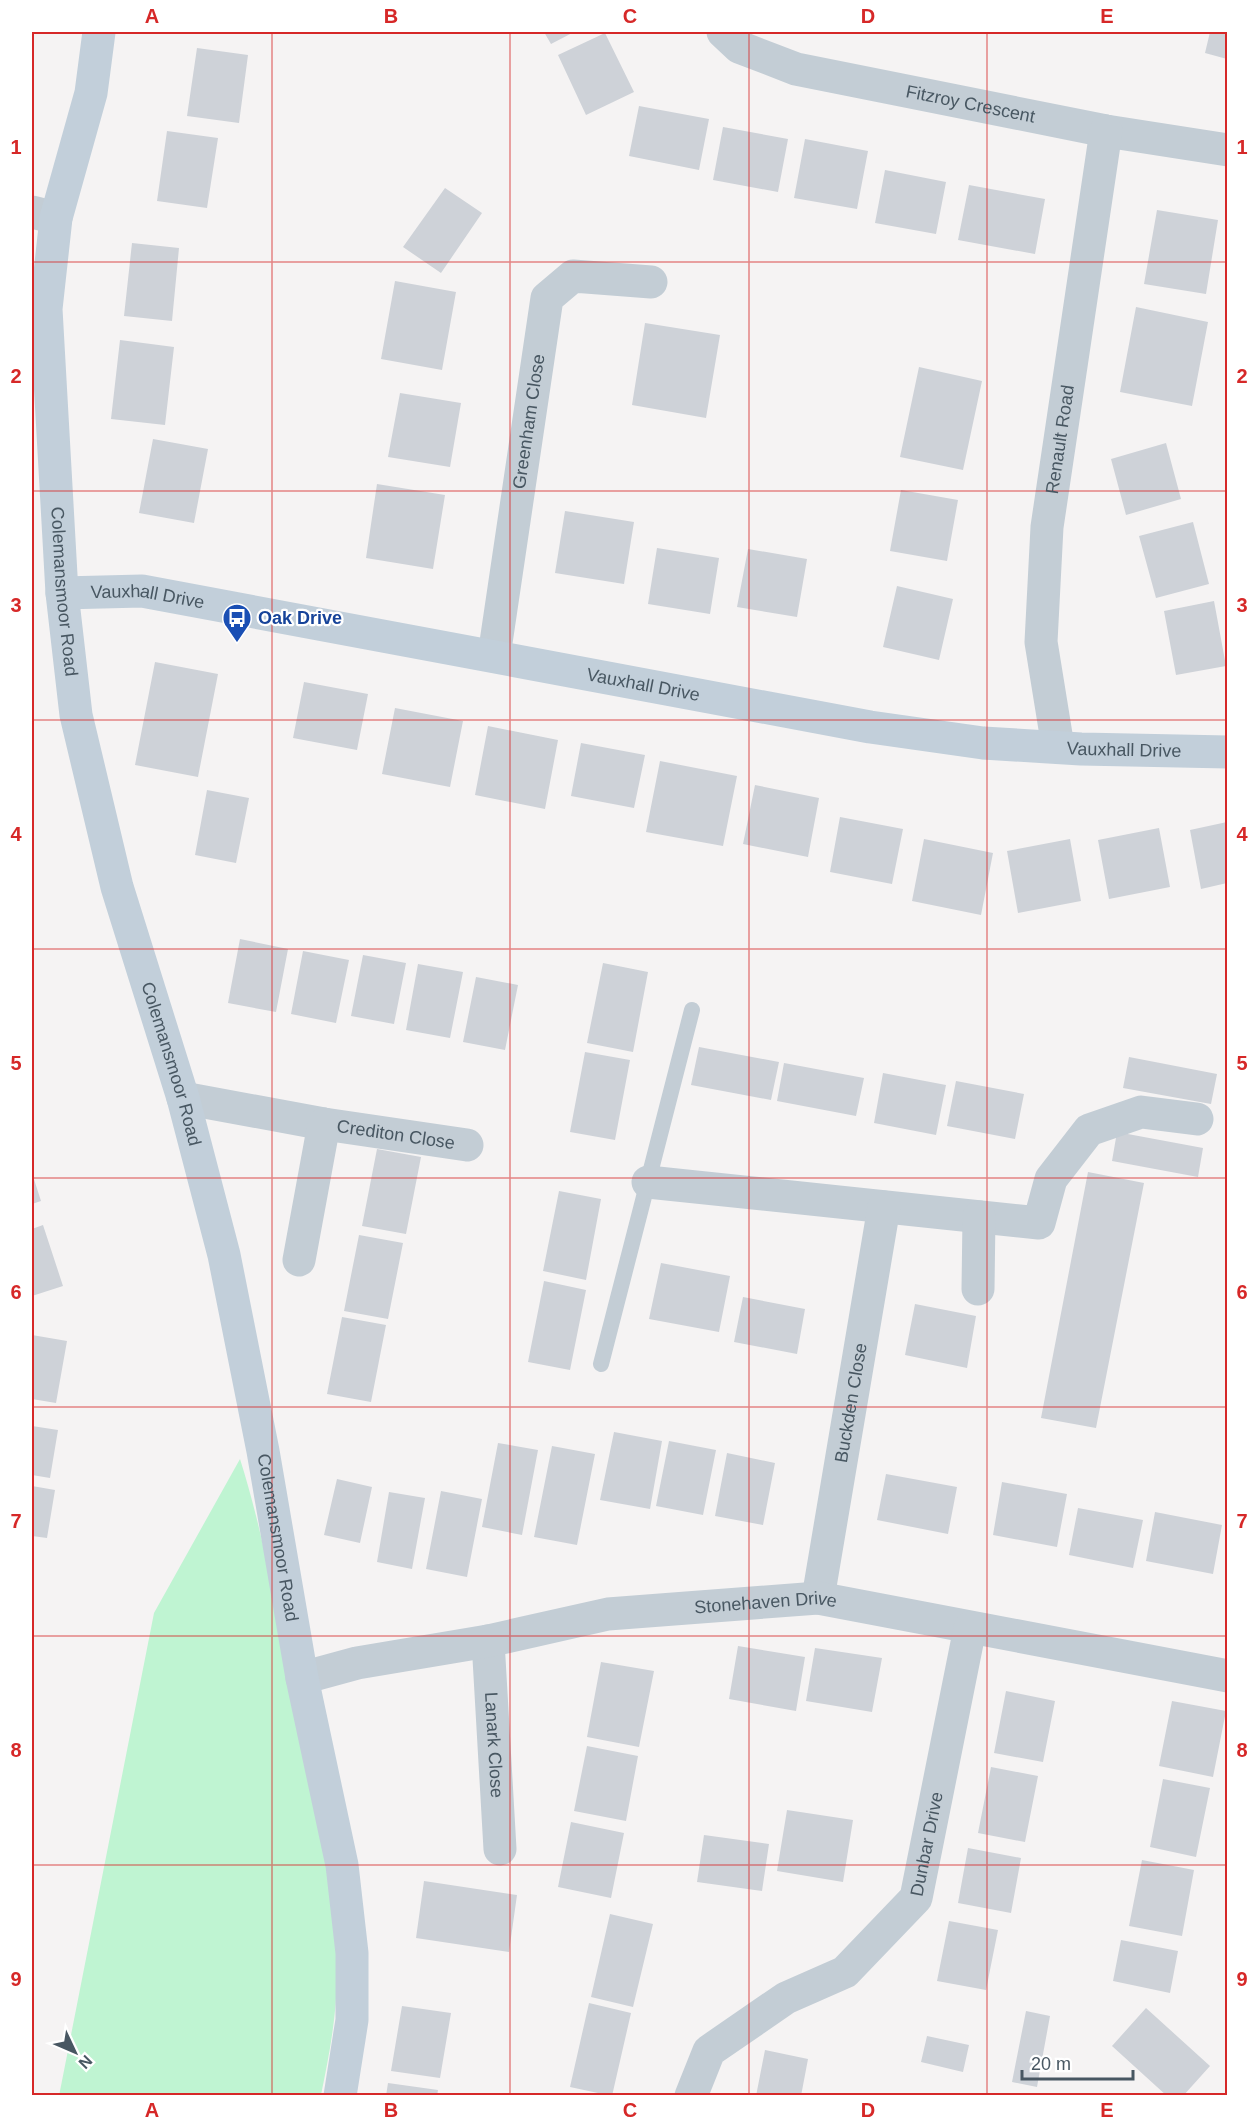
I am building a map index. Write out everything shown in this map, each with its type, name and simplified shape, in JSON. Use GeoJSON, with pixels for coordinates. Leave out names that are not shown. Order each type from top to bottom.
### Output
{"type":"FeatureCollection","features":[{"type":"Feature","properties":{"kind":"street","name":"Colemansmoor Road"},"geometry":{"type":"LineString","coordinates":[[99,32],[91,93],[44,215],[46,309],[62,593],[76,715],[117,887],[183,1098],[224,1255],[274,1507],[302,1678],[342,1865],[352,1953],[352,2020],[340,2096]]}},
{"type":"Feature","properties":{"kind":"street","name":"Fitzroy Crescent"},"geometry":{"type":"LineString","coordinates":[[723,32],[739,47],[796,69],[1106,131],[1227,150]]}},
{"type":"Feature","properties":{"kind":"street","name":"Renault Road"},"geometry":{"type":"LineString","coordinates":[[1058,747],[1041,642],[1047,527],[1106,131]]}},
{"type":"Feature","properties":{"kind":"street","name":"Greenham Close"},"geometry":{"type":"LineString","coordinates":[[494,656],[547,298],[573,276],[651,282]]}},
{"type":"Feature","properties":{"kind":"street","name":"Vauxhall Drive"},"geometry":{"type":"LineString","coordinates":[[62,593],[142,591],[870,727],[983,743],[1227,752]]}},
{"type":"Feature","properties":{"kind":"street","name":"Crediton Close"},"geometry":{"type":"LineString","coordinates":[[183,1098],[324,1125],[467,1145]]}},
{"type":"Feature","properties":{"kind":"street"},"geometry":{"type":"LineString","coordinates":[[648,1182],[1039,1223],[1051,1179],[1089,1130],[1141,1112],[1197,1119]]}},
{"type":"Feature","properties":{"kind":"street","name":"Crediton Close"},"geometry":{"type":"LineString","coordinates":[[299,1260],[324,1125]]}},
{"type":"Feature","properties":{"kind":"street","name":"Buckden Close"},"geometry":{"type":"LineString","coordinates":[[818,1598],[884,1207]]}},
{"type":"Feature","properties":{"kind":"street"},"geometry":{"type":"LineString","coordinates":[[978,1289],[980,1217]]}},
{"type":"Feature","properties":{"kind":"street","name":"Stonehaven Drive"},"geometry":{"type":"LineString","coordinates":[[302,1678],[357,1663],[488,1641],[608,1614],[818,1598],[945,1620],[970,1628],[1227,1676]]}},
{"type":"Feature","properties":{"kind":"street","name":"Dunbar Drive"},"geometry":{"type":"LineString","coordinates":[[691,2096],[708,2051],[786,1998],[845,1972],[916,1898],[970,1628]]}},
{"type":"Feature","properties":{"kind":"street","name":"Lanark Close"},"geometry":{"type":"LineString","coordinates":[[488,1641],[500,1849]]}},
{"type":"Feature","properties":{"kind":"lane"},"geometry":{"type":"LineString","coordinates":[[601,1364],[692,1010]]}},
{"type":"Feature","properties":{"kind":"green space"},"geometry":{"type":"Polygon","coordinates":[[[240,1459],[256,1514],[275,1597],[314,1790],[332,1900],[336,1937],[337,1989],[332,2035],[321,2095],[59,2096],[154,1613],[240,1459]]]}},
{"type":"Feature","properties":{"kind":"building"},"geometry":{"type":"Polygon","coordinates":[[[544,32],[574,32],[551,44],[544,32]]]}},
{"type":"Feature","properties":{"kind":"building"},"geometry":{"type":"Polygon","coordinates":[[[1210,32],[1227,32],[1227,59],[1205,53],[1210,32]]]}},
{"type":"Feature","properties":{"kind":"building"},"geometry":{"type":"Polygon","coordinates":[[[605,33],[634,92],[586,115],[558,55],[605,33]]]}},
{"type":"Feature","properties":{"kind":"building"},"geometry":{"type":"Polygon","coordinates":[[[197,48],[248,55],[239,123],[187,116],[197,48]]]}},
{"type":"Feature","properties":{"kind":"building"},"geometry":{"type":"Polygon","coordinates":[[[639,106],[709,119],[699,170],[629,156],[639,106]]]}},
{"type":"Feature","properties":{"kind":"building"},"geometry":{"type":"Polygon","coordinates":[[[723,127],[788,139],[778,192],[713,180],[723,127]]]}},
{"type":"Feature","properties":{"kind":"building"},"geometry":{"type":"Polygon","coordinates":[[[167,131],[218,138],[207,208],[157,201],[167,131]]]}},
{"type":"Feature","properties":{"kind":"building"},"geometry":{"type":"Polygon","coordinates":[[[805,139],[868,151],[857,209],[794,198],[805,139]]]}},
{"type":"Feature","properties":{"kind":"building"},"geometry":{"type":"Polygon","coordinates":[[[885,170],[946,182],[936,234],[875,223],[885,170]]]}},
{"type":"Feature","properties":{"kind":"building"},"geometry":{"type":"Polygon","coordinates":[[[969,185],[1045,199],[1035,254],[958,240],[969,185]]]}},
{"type":"Feature","properties":{"kind":"building"},"geometry":{"type":"Polygon","coordinates":[[[445,188],[482,213],[441,273],[403,247],[445,188]]]}},
{"type":"Feature","properties":{"kind":"building"},"geometry":{"type":"Polygon","coordinates":[[[1157,210],[1218,220],[1206,294],[1144,284],[1157,210]]]}},
{"type":"Feature","properties":{"kind":"building"},"geometry":{"type":"Polygon","coordinates":[[[132,243],[179,248],[172,321],[124,316],[132,243]]]}},
{"type":"Feature","properties":{"kind":"building"},"geometry":{"type":"Polygon","coordinates":[[[395,281],[456,292],[442,370],[381,359],[395,281]]]}},
{"type":"Feature","properties":{"kind":"building"},"geometry":{"type":"Polygon","coordinates":[[[1136,307],[1208,322],[1192,406],[1120,392],[1136,307]]]}},
{"type":"Feature","properties":{"kind":"building"},"geometry":{"type":"Polygon","coordinates":[[[645,323],[720,335],[706,418],[632,405],[645,323]]]}},
{"type":"Feature","properties":{"kind":"building"},"geometry":{"type":"Polygon","coordinates":[[[120,340],[174,347],[165,425],[111,419],[120,340]]]}},
{"type":"Feature","properties":{"kind":"building"},"geometry":{"type":"Polygon","coordinates":[[[919,367],[982,381],[963,470],[900,457],[919,367]]]}},
{"type":"Feature","properties":{"kind":"building"},"geometry":{"type":"Polygon","coordinates":[[[400,393],[461,403],[450,467],[388,457],[400,393]]]}},
{"type":"Feature","properties":{"kind":"building"},"geometry":{"type":"Polygon","coordinates":[[[153,439],[208,449],[194,523],[139,513],[153,439]]]}},
{"type":"Feature","properties":{"kind":"building"},"geometry":{"type":"Polygon","coordinates":[[[1166,443],[1181,499],[1126,515],[1111,459],[1166,443]]]}},
{"type":"Feature","properties":{"kind":"building"},"geometry":{"type":"Polygon","coordinates":[[[377,484],[445,495],[433,569],[366,558],[377,484]]]}},
{"type":"Feature","properties":{"kind":"building"},"geometry":{"type":"Polygon","coordinates":[[[901,490],[958,500],[947,561],[890,551],[901,490]]]}},
{"type":"Feature","properties":{"kind":"building"},"geometry":{"type":"Polygon","coordinates":[[[565,511],[634,522],[624,584],[555,573],[565,511]]]}},
{"type":"Feature","properties":{"kind":"building"},"geometry":{"type":"Polygon","coordinates":[[[1193,522],[1209,584],[1156,598],[1139,536],[1193,522]]]}},
{"type":"Feature","properties":{"kind":"building"},"geometry":{"type":"Polygon","coordinates":[[[657,548],[719,558],[710,614],[648,604],[657,548]]]}},
{"type":"Feature","properties":{"kind":"building"},"geometry":{"type":"Polygon","coordinates":[[[748,549],[807,559],[797,617],[737,607],[748,549]]]}},
{"type":"Feature","properties":{"kind":"building"},"geometry":{"type":"Polygon","coordinates":[[[897,586],[953,599],[939,660],[883,647],[897,586]]]}},
{"type":"Feature","properties":{"kind":"building"},"geometry":{"type":"Polygon","coordinates":[[[1214,601],[1226,666],[1176,675],[1164,611],[1214,601]]]}},
{"type":"Feature","properties":{"kind":"building"},"geometry":{"type":"Polygon","coordinates":[[[155,662],[218,674],[198,777],[135,765],[155,662]]]}},
{"type":"Feature","properties":{"kind":"building"},"geometry":{"type":"Polygon","coordinates":[[[304,682],[368,694],[357,750],[293,738],[304,682]]]}},
{"type":"Feature","properties":{"kind":"building"},"geometry":{"type":"Polygon","coordinates":[[[395,708],[463,721],[450,787],[382,774],[395,708]]]}},
{"type":"Feature","properties":{"kind":"building"},"geometry":{"type":"Polygon","coordinates":[[[488,726],[558,740],[545,809],[475,795],[488,726]]]}},
{"type":"Feature","properties":{"kind":"building"},"geometry":{"type":"Polygon","coordinates":[[[581,743],[645,755],[634,808],[571,796],[581,743]]]}},
{"type":"Feature","properties":{"kind":"building"},"geometry":{"type":"Polygon","coordinates":[[[660,761],[737,776],[723,846],[646,832],[660,761]]]}},
{"type":"Feature","properties":{"kind":"building"},"geometry":{"type":"Polygon","coordinates":[[[755,785],[819,798],[808,857],[743,844],[755,785]]]}},
{"type":"Feature","properties":{"kind":"building"},"geometry":{"type":"Polygon","coordinates":[[[207,790],[249,798],[236,863],[195,855],[207,790]]]}},
{"type":"Feature","properties":{"kind":"building"},"geometry":{"type":"Polygon","coordinates":[[[840,817],[903,829],[892,884],[830,872],[840,817]]]}},
{"type":"Feature","properties":{"kind":"building"},"geometry":{"type":"Polygon","coordinates":[[[1227,822],[1227,883],[1201,889],[1190,830],[1227,822]]]}},
{"type":"Feature","properties":{"kind":"building"},"geometry":{"type":"Polygon","coordinates":[[[1159,828],[1170,887],[1109,899],[1098,840],[1159,828]]]}},
{"type":"Feature","properties":{"kind":"building"},"geometry":{"type":"Polygon","coordinates":[[[924,839],[993,853],[981,915],[912,901],[924,839]]]}},
{"type":"Feature","properties":{"kind":"building"},"geometry":{"type":"Polygon","coordinates":[[[1070,839],[1081,901],[1018,913],[1007,851],[1070,839]]]}},
{"type":"Feature","properties":{"kind":"building"},"geometry":{"type":"Polygon","coordinates":[[[240,939],[288,949],[276,1012],[228,1003],[240,939]]]}},
{"type":"Feature","properties":{"kind":"building"},"geometry":{"type":"Polygon","coordinates":[[[303,951],[349,960],[336,1023],[291,1014],[303,951]]]}},
{"type":"Feature","properties":{"kind":"building"},"geometry":{"type":"Polygon","coordinates":[[[363,955],[406,963],[394,1024],[351,1016],[363,955]]]}},
{"type":"Feature","properties":{"kind":"building"},"geometry":{"type":"Polygon","coordinates":[[[603,963],[648,972],[633,1052],[587,1043],[603,963]]]}},
{"type":"Feature","properties":{"kind":"building"},"geometry":{"type":"Polygon","coordinates":[[[418,964],[463,972],[450,1038],[406,1030],[418,964]]]}},
{"type":"Feature","properties":{"kind":"building"},"geometry":{"type":"Polygon","coordinates":[[[476,977],[518,985],[505,1050],[463,1042],[476,977]]]}},
{"type":"Feature","properties":{"kind":"building"},"geometry":{"type":"Polygon","coordinates":[[[699,1047],[779,1062],[771,1100],[691,1085],[699,1047]]]}},
{"type":"Feature","properties":{"kind":"building"},"geometry":{"type":"Polygon","coordinates":[[[585,1052],[630,1060],[615,1140],[570,1132],[585,1052]]]}},
{"type":"Feature","properties":{"kind":"building"},"geometry":{"type":"Polygon","coordinates":[[[1129,1057],[1217,1074],[1211,1104],[1123,1088],[1129,1057]]]}},
{"type":"Feature","properties":{"kind":"building"},"geometry":{"type":"Polygon","coordinates":[[[784,1063],[864,1078],[856,1116],[777,1101],[784,1063]]]}},
{"type":"Feature","properties":{"kind":"building"},"geometry":{"type":"Polygon","coordinates":[[[883,1073],[946,1085],[936,1135],[874,1123],[883,1073]]]}},
{"type":"Feature","properties":{"kind":"building"},"geometry":{"type":"Polygon","coordinates":[[[956,1081],[1024,1094],[1015,1139],[947,1126],[956,1081]]]}},
{"type":"Feature","properties":{"kind":"building"},"geometry":{"type":"Polygon","coordinates":[[[1117,1132],[1203,1148],[1198,1177],[1112,1161],[1117,1132]]]}},
{"type":"Feature","properties":{"kind":"building"},"geometry":{"type":"Polygon","coordinates":[[[377,1149],[421,1157],[406,1234],[362,1226],[377,1149]]]}},
{"type":"Feature","properties":{"kind":"building"},"geometry":{"type":"Polygon","coordinates":[[[1088,1172],[1144,1183],[1096,1428],[1041,1418],[1088,1172]]]}},
{"type":"Feature","properties":{"kind":"building"},"geometry":{"type":"Polygon","coordinates":[[[32,1173],[41,1201],[32,1204],[32,1173]]]}},
{"type":"Feature","properties":{"kind":"building"},"geometry":{"type":"Polygon","coordinates":[[[559,1191],[601,1199],[586,1280],[543,1271],[559,1191]]]}},
{"type":"Feature","properties":{"kind":"building"},"geometry":{"type":"Polygon","coordinates":[[[43,1225],[63,1286],[32,1296],[32,1229],[43,1225]]]}},
{"type":"Feature","properties":{"kind":"building"},"geometry":{"type":"Polygon","coordinates":[[[359,1235],[403,1243],[388,1319],[344,1311],[359,1235]]]}},
{"type":"Feature","properties":{"kind":"building"},"geometry":{"type":"Polygon","coordinates":[[[661,1263],[730,1276],[719,1332],[649,1319],[661,1263]]]}},
{"type":"Feature","properties":{"kind":"building"},"geometry":{"type":"Polygon","coordinates":[[[544,1281],[586,1290],[570,1370],[528,1362],[544,1281]]]}},
{"type":"Feature","properties":{"kind":"building"},"geometry":{"type":"Polygon","coordinates":[[[743,1297],[805,1309],[797,1354],[734,1342],[743,1297]]]}},
{"type":"Feature","properties":{"kind":"building"},"geometry":{"type":"Polygon","coordinates":[[[915,1304],[976,1316],[967,1368],[905,1355],[915,1304]]]}},
{"type":"Feature","properties":{"kind":"building"},"geometry":{"type":"Polygon","coordinates":[[[342,1317],[386,1325],[371,1402],[327,1394],[342,1317]]]}},
{"type":"Feature","properties":{"kind":"building"},"geometry":{"type":"Polygon","coordinates":[[[32,1335],[67,1341],[56,1403],[32,1399],[32,1335]]]}},
{"type":"Feature","properties":{"kind":"building"},"geometry":{"type":"Polygon","coordinates":[[[32,1426],[58,1430],[50,1478],[32,1475],[32,1426]]]}},
{"type":"Feature","properties":{"kind":"building"},"geometry":{"type":"Polygon","coordinates":[[[614,1432],[662,1441],[650,1509],[600,1500],[614,1432]]]}},
{"type":"Feature","properties":{"kind":"building"},"geometry":{"type":"Polygon","coordinates":[[[669,1441],[716,1450],[703,1515],[656,1506],[669,1441]]]}},
{"type":"Feature","properties":{"kind":"building"},"geometry":{"type":"Polygon","coordinates":[[[498,1443],[538,1450],[522,1535],[482,1527],[498,1443]]]}},
{"type":"Feature","properties":{"kind":"building"},"geometry":{"type":"Polygon","coordinates":[[[552,1446],[595,1454],[577,1545],[534,1537],[552,1446]]]}},
{"type":"Feature","properties":{"kind":"building"},"geometry":{"type":"Polygon","coordinates":[[[727,1453],[775,1463],[763,1525],[715,1516],[727,1453]]]}},
{"type":"Feature","properties":{"kind":"building"},"geometry":{"type":"Polygon","coordinates":[[[886,1474],[957,1487],[948,1534],[877,1520],[886,1474]]]}},
{"type":"Feature","properties":{"kind":"building"},"geometry":{"type":"Polygon","coordinates":[[[337,1479],[372,1487],[360,1543],[324,1535],[337,1479]]]}},
{"type":"Feature","properties":{"kind":"building"},"geometry":{"type":"Polygon","coordinates":[[[1002,1482],[1067,1494],[1057,1547],[993,1535],[1002,1482]]]}},
{"type":"Feature","properties":{"kind":"building"},"geometry":{"type":"Polygon","coordinates":[[[32,1486],[55,1490],[47,1538],[32,1536],[32,1486]]]}},
{"type":"Feature","properties":{"kind":"building"},"geometry":{"type":"Polygon","coordinates":[[[441,1491],[482,1499],[467,1577],[426,1569],[441,1491]]]}},
{"type":"Feature","properties":{"kind":"building"},"geometry":{"type":"Polygon","coordinates":[[[389,1492],[425,1498],[412,1569],[377,1562],[389,1492]]]}},
{"type":"Feature","properties":{"kind":"building"},"geometry":{"type":"Polygon","coordinates":[[[1078,1508],[1143,1520],[1133,1568],[1069,1555],[1078,1508]]]}},
{"type":"Feature","properties":{"kind":"building"},"geometry":{"type":"Polygon","coordinates":[[[1155,1512],[1222,1525],[1213,1574],[1146,1561],[1155,1512]]]}},
{"type":"Feature","properties":{"kind":"building"},"geometry":{"type":"Polygon","coordinates":[[[738,1646],[805,1657],[796,1711],[729,1699],[738,1646]]]}},
{"type":"Feature","properties":{"kind":"building"},"geometry":{"type":"Polygon","coordinates":[[[815,1648],[882,1658],[872,1712],[806,1701],[815,1648]]]}},
{"type":"Feature","properties":{"kind":"building"},"geometry":{"type":"Polygon","coordinates":[[[601,1662],[654,1671],[639,1747],[587,1737],[601,1662]]]}},
{"type":"Feature","properties":{"kind":"building"},"geometry":{"type":"Polygon","coordinates":[[[1006,1691],[1055,1701],[1043,1762],[994,1753],[1006,1691]]]}},
{"type":"Feature","properties":{"kind":"building"},"geometry":{"type":"Polygon","coordinates":[[[1172,1701],[1226,1711],[1213,1777],[1159,1766],[1172,1701]]]}},
{"type":"Feature","properties":{"kind":"building"},"geometry":{"type":"Polygon","coordinates":[[[587,1746],[638,1756],[626,1821],[574,1811],[587,1746]]]}},
{"type":"Feature","properties":{"kind":"building"},"geometry":{"type":"Polygon","coordinates":[[[991,1767],[1038,1776],[1025,1842],[978,1833],[991,1767]]]}},
{"type":"Feature","properties":{"kind":"building"},"geometry":{"type":"Polygon","coordinates":[[[1163,1779],[1210,1788],[1196,1857],[1150,1847],[1163,1779]]]}},
{"type":"Feature","properties":{"kind":"building"},"geometry":{"type":"Polygon","coordinates":[[[787,1810],[853,1820],[843,1882],[777,1871],[787,1810]]]}},
{"type":"Feature","properties":{"kind":"building"},"geometry":{"type":"Polygon","coordinates":[[[571,1822],[624,1833],[611,1898],[558,1887],[571,1822]]]}},
{"type":"Feature","properties":{"kind":"building"},"geometry":{"type":"Polygon","coordinates":[[[704,1835],[769,1844],[762,1891],[697,1882],[704,1835]]]}},
{"type":"Feature","properties":{"kind":"building"},"geometry":{"type":"Polygon","coordinates":[[[968,1848],[1021,1858],[1011,1913],[958,1903],[968,1848]]]}},
{"type":"Feature","properties":{"kind":"building"},"geometry":{"type":"Polygon","coordinates":[[[1142,1860],[1194,1870],[1182,1936],[1129,1926],[1142,1860]]]}},
{"type":"Feature","properties":{"kind":"building"},"geometry":{"type":"Polygon","coordinates":[[[424,1881],[517,1895],[509,1952],[416,1938],[424,1881]]]}},
{"type":"Feature","properties":{"kind":"building"},"geometry":{"type":"Polygon","coordinates":[[[610,1914],[653,1924],[633,2007],[591,1997],[610,1914]]]}},
{"type":"Feature","properties":{"kind":"building"},"geometry":{"type":"Polygon","coordinates":[[[949,1921],[998,1930],[986,1990],[937,1981],[949,1921]]]}},
{"type":"Feature","properties":{"kind":"building"},"geometry":{"type":"Polygon","coordinates":[[[1121,1940],[1178,1951],[1170,1993],[1113,1981],[1121,1940]]]}},
{"type":"Feature","properties":{"kind":"building"},"geometry":{"type":"Polygon","coordinates":[[[589,2003],[631,2013],[612,2096],[570,2087],[589,2003]]]}},
{"type":"Feature","properties":{"kind":"building"},"geometry":{"type":"Polygon","coordinates":[[[402,2006],[451,2013],[440,2078],[391,2071],[402,2006]]]}},
{"type":"Feature","properties":{"kind":"building"},"geometry":{"type":"Polygon","coordinates":[[[1146,2008],[1210,2066],[1183,2096],[1167,2096],[1112,2046],[1146,2008]]]}},
{"type":"Feature","properties":{"kind":"building"},"geometry":{"type":"Polygon","coordinates":[[[1026,2011],[1050,2016],[1037,2087],[1012,2082],[1026,2011]]]}},
{"type":"Feature","properties":{"kind":"building"},"geometry":{"type":"Polygon","coordinates":[[[927,2036],[969,2045],[963,2072],[921,2062],[927,2036]]]}},
{"type":"Feature","properties":{"kind":"building"},"geometry":{"type":"Polygon","coordinates":[[[765,2050],[808,2059],[801,2096],[756,2096],[765,2050]]]}},
{"type":"Feature","properties":{"kind":"building"},"geometry":{"type":"Polygon","coordinates":[[[388,2083],[438,2090],[437,2096],[386,2096],[388,2083]]]}},
{"type":"Feature","properties":{"kind":"place","name":"Oak Drive"},"geometry":{"type":"Point","coordinates":[237,644]}}]}
